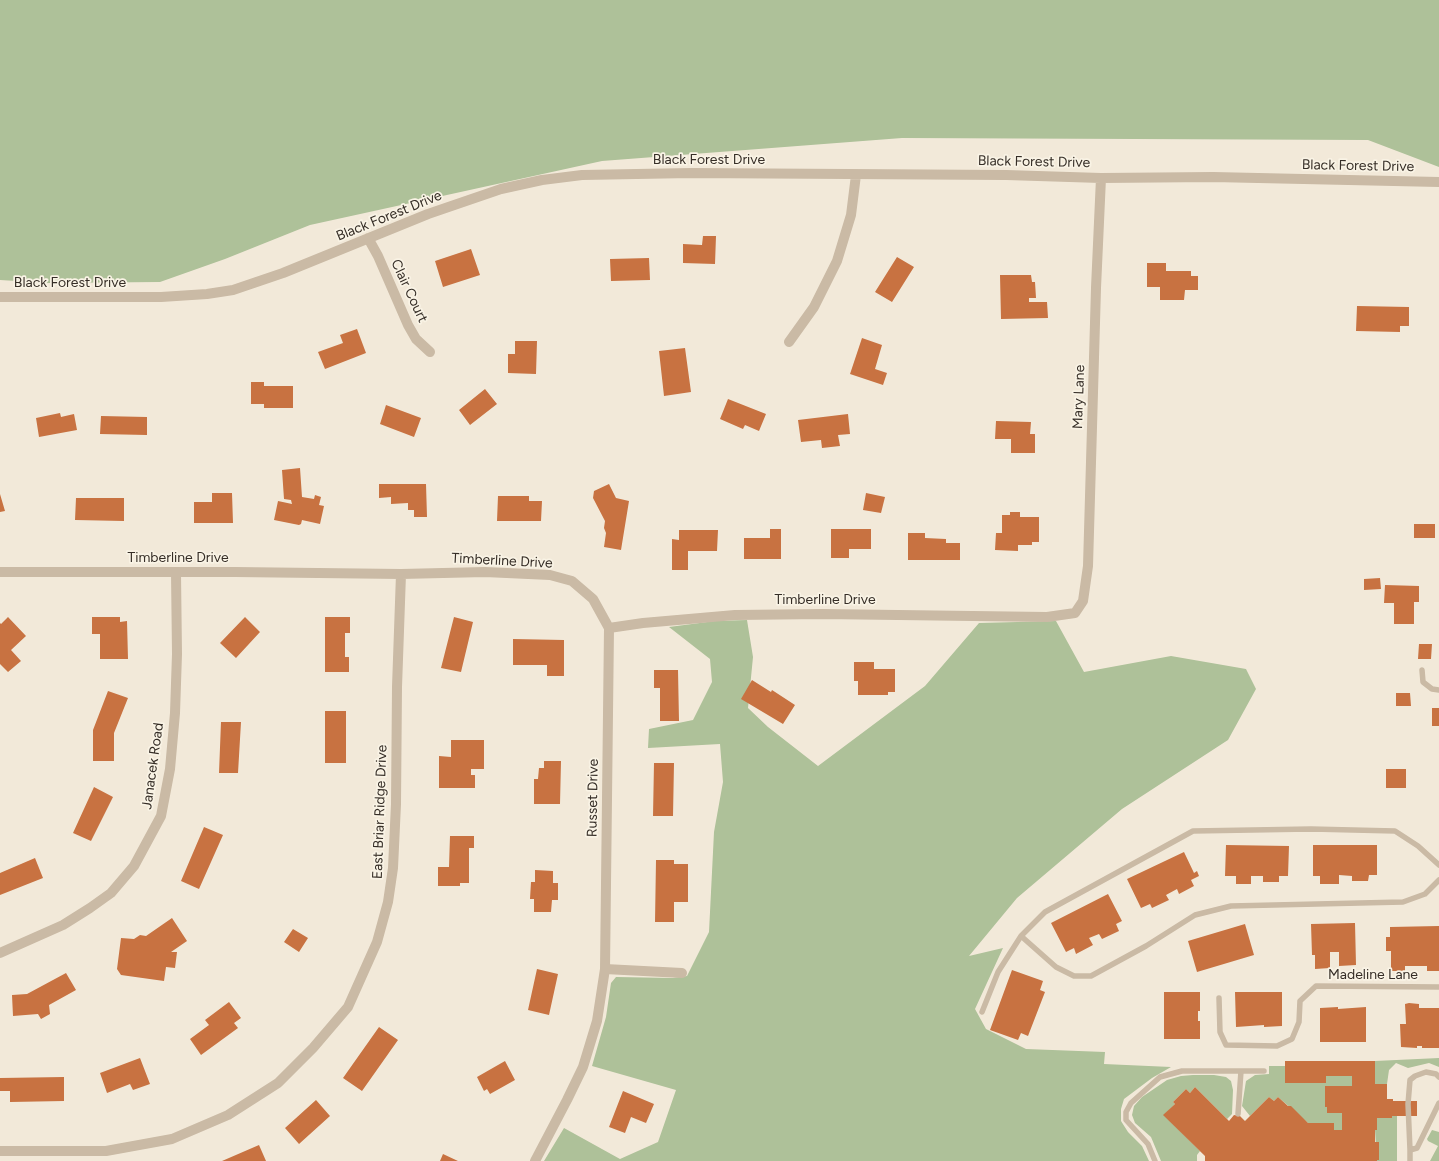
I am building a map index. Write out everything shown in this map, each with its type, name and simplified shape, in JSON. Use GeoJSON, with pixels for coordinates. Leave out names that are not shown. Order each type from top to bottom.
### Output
{"type":"FeatureCollection","features":[{"type":"Feature","properties":{"kind":"street","name":"Black Forest Drive"},"geometry":{"type":"LineString","coordinates":[[0,297],[161,297],[200,295],[233,290],[283,273],[428,214],[501,189],[549,179],[582,175],[691,173],[1006,175],[1102,178],[1213,177],[1439,182]]}},
{"type":"Feature","properties":{"kind":"street"},"geometry":{"type":"LineString","coordinates":[[789,342],[814,307],[837,261],[851,215],[856,175]]}},
{"type":"Feature","properties":{"kind":"street","name":"Mary Lane"},"geometry":{"type":"LineString","coordinates":[[1075,613],[1083,601],[1088,566],[1096,296],[1102,178]]}},
{"type":"Feature","properties":{"kind":"street","name":"Clair Court"},"geometry":{"type":"LineString","coordinates":[[368,238],[378,256],[408,325],[416,338],[430,352]]}},
{"type":"Feature","properties":{"kind":"street","name":"Timberline Drive"},"geometry":{"type":"LineString","coordinates":[[0,572],[401,574],[429,572],[486,572],[550,575],[572,581],[593,599],[610,628],[643,623],[735,615],[823,614],[1047,617],[1075,613]]}},
{"type":"Feature","properties":{"kind":"street","name":"Janacek Road"},"geometry":{"type":"LineString","coordinates":[[0,953],[63,925],[111,893],[134,866],[161,816],[170,769],[175,713],[176,573]]}},
{"type":"Feature","properties":{"kind":"street","name":"East Briar Ridge Drive"},"geometry":{"type":"LineString","coordinates":[[0,1151],[106,1151],[172,1139],[228,1115],[278,1083],[313,1048],[348,1007],[377,942],[388,902],[394,868],[397,687],[401,574]]}},
{"type":"Feature","properties":{"kind":"street","name":"Russet Drive"},"geometry":{"type":"LineString","coordinates":[[535,1161],[583,1067],[597,1021],[605,969],[610,628]]}},
{"type":"Feature","properties":{"kind":"street"},"geometry":{"type":"LineString","coordinates":[[605,969],[682,973]]}},
{"type":"Feature","properties":{"kind":"lane"},"geometry":{"type":"LineString","coordinates":[[1422,670],[1423,682],[1432,689],[1439,690]]}},
{"type":"Feature","properties":{"kind":"lane"},"geometry":{"type":"LineString","coordinates":[[982,1012],[998,972],[1021,936],[1045,912],[1194,831],[1311,829],[1395,831],[1418,846],[1439,865]]}},
{"type":"Feature","properties":{"kind":"lane"},"geometry":{"type":"LineString","coordinates":[[1021,936],[1056,967],[1074,976],[1091,976],[1146,946],[1195,915],[1231,906],[1403,902],[1425,894],[1439,880]]}},
{"type":"Feature","properties":{"kind":"lane","name":"Madeline Lane"},"geometry":{"type":"LineString","coordinates":[[1219,998],[1220,1032],[1226,1045],[1277,1046],[1292,1039],[1299,1022],[1300,1001],[1316,986],[1439,987]]}},
{"type":"Feature","properties":{"kind":"lane"},"geometry":{"type":"LineString","coordinates":[[1155,1161],[1148,1144],[1126,1120],[1126,1112],[1131,1103],[1160,1077],[1182,1071],[1264,1072]]}},
{"type":"Feature","properties":{"kind":"lane"},"geometry":{"type":"LineString","coordinates":[[1238,1114],[1241,1071]]}},
{"type":"Feature","properties":{"kind":"lane"},"geometry":{"type":"LineString","coordinates":[[1410,1161],[1408,1104],[1410,1080],[1415,1076],[1426,1072],[1439,1076]]}},
{"type":"Feature","properties":{"kind":"lane"},"geometry":{"type":"LineString","coordinates":[[1410,1150],[1417,1148],[1439,1103]]}},
{"type":"Feature","properties":{"kind":"green space"},"geometry":{"type":"Polygon","coordinates":[[[0,0],[1439,0],[1439,167],[1368,140],[902,138],[602,161],[310,225],[225,259],[160,282],[49,283],[0,280],[0,0]]]}},
{"type":"Feature","properties":{"kind":"green space"},"geometry":{"type":"Polygon","coordinates":[[[747,620],[753,657],[748,708],[768,727],[818,766],[925,686],[979,623],[1056,621],[1084,672],[1171,656],[1246,669],[1256,689],[1228,740],[1122,809],[1017,898],[969,956],[1003,948],[975,1009],[986,1029],[1026,1049],[1105,1052],[1104,1064],[1171,1067],[1152,1078],[1124,1099],[1121,1109],[1121,1121],[1128,1132],[1142,1146],[1149,1161],[544,1161],[564,1128],[620,1159],[658,1142],[676,1090],[592,1066],[606,1017],[611,983],[616,977],[673,978],[687,976],[709,932],[714,832],[723,782],[720,744],[648,748],[649,729],[693,720],[712,682],[710,659],[669,627],[715,621],[747,620]]]}},
{"type":"Feature","properties":{"kind":"green space"},"geometry":{"type":"Polygon","coordinates":[[[1439,1058],[1439,1067],[1429,1063],[1408,1068],[1396,1063],[1389,1070],[1387,1084],[1375,1084],[1375,1061],[1439,1058]]]}},
{"type":"Feature","properties":{"kind":"green space"},"geometry":{"type":"Polygon","coordinates":[[[1269,1066],[1285,1066],[1286,1083],[1326,1083],[1326,1076],[1352,1076],[1352,1086],[1325,1086],[1327,1107],[1342,1113],[1342,1130],[1334,1130],[1334,1123],[1308,1123],[1278,1097],[1274,1101],[1269,1097],[1250,1116],[1242,1106],[1246,1081],[1255,1075],[1269,1074],[1269,1066]]]}},
{"type":"Feature","properties":{"kind":"green space"},"geometry":{"type":"Polygon","coordinates":[[[1214,1075],[1226,1077],[1231,1081],[1233,1090],[1232,1114],[1227,1119],[1195,1087],[1190,1093],[1186,1089],[1173,1102],[1175,1104],[1164,1115],[1200,1151],[1197,1155],[1197,1161],[1161,1161],[1151,1137],[1135,1123],[1132,1115],[1134,1106],[1142,1097],[1167,1080],[1181,1076],[1214,1075]]]}},
{"type":"Feature","properties":{"kind":"green space"},"geometry":{"type":"Polygon","coordinates":[[[1392,1116],[1397,1116],[1397,1161],[1377,1161],[1375,1130],[1377,1130],[1377,1118],[1392,1118],[1392,1116]]]}},
{"type":"Feature","properties":{"kind":"green space"},"geometry":{"type":"Polygon","coordinates":[[[1432,1130],[1439,1132],[1439,1161],[1430,1161],[1438,1146],[1427,1139],[1432,1130]]]}},
{"type":"Feature","properties":{"kind":"building"},"geometry":{"type":"Polygon","coordinates":[[[703,236],[716,236],[715,264],[683,263],[683,244],[702,245],[703,236]]]}},
{"type":"Feature","properties":{"kind":"building"},"geometry":{"type":"Polygon","coordinates":[[[471,249],[480,275],[443,287],[435,261],[471,249]]]}},
{"type":"Feature","properties":{"kind":"building"},"geometry":{"type":"Polygon","coordinates":[[[897,257],[914,267],[892,302],[875,292],[897,257]]]}},
{"type":"Feature","properties":{"kind":"building"},"geometry":{"type":"Polygon","coordinates":[[[649,258],[650,280],[611,281],[610,259],[649,258]]]}},
{"type":"Feature","properties":{"kind":"building"},"geometry":{"type":"Polygon","coordinates":[[[1147,263],[1166,263],[1166,271],[1191,271],[1191,276],[1198,276],[1198,290],[1185,290],[1184,300],[1160,300],[1160,287],[1147,287],[1147,263]]]}},
{"type":"Feature","properties":{"kind":"building"},"geometry":{"type":"Polygon","coordinates":[[[1000,275],[1031,275],[1032,282],[1035,282],[1036,298],[1029,298],[1029,302],[1047,302],[1048,318],[1001,319],[1000,275]]]}},
{"type":"Feature","properties":{"kind":"building"},"geometry":{"type":"Polygon","coordinates":[[[1357,306],[1409,307],[1409,326],[1400,326],[1400,332],[1356,331],[1357,306]]]}},
{"type":"Feature","properties":{"kind":"building"},"geometry":{"type":"Polygon","coordinates":[[[357,329],[366,353],[325,369],[318,352],[343,343],[340,335],[357,329]]]}},
{"type":"Feature","properties":{"kind":"building"},"geometry":{"type":"Polygon","coordinates":[[[862,338],[882,345],[875,369],[887,373],[883,385],[850,374],[862,338]]]}},
{"type":"Feature","properties":{"kind":"building"},"geometry":{"type":"Polygon","coordinates":[[[515,341],[537,341],[536,374],[508,373],[508,354],[515,354],[515,341]]]}},
{"type":"Feature","properties":{"kind":"building"},"geometry":{"type":"Polygon","coordinates":[[[685,348],[691,392],[664,396],[659,351],[685,348]]]}},
{"type":"Feature","properties":{"kind":"building"},"geometry":{"type":"Polygon","coordinates":[[[251,382],[264,382],[264,386],[293,386],[293,408],[264,408],[264,404],[251,404],[251,382]]]}},
{"type":"Feature","properties":{"kind":"building"},"geometry":{"type":"Polygon","coordinates":[[[485,389],[497,404],[470,425],[459,410],[485,389]]]}},
{"type":"Feature","properties":{"kind":"building"},"geometry":{"type":"Polygon","coordinates":[[[728,399],[766,414],[759,431],[745,425],[743,429],[720,419],[728,399]]]}},
{"type":"Feature","properties":{"kind":"building"},"geometry":{"type":"Polygon","coordinates":[[[386,405],[421,418],[414,437],[380,424],[386,405]]]}},
{"type":"Feature","properties":{"kind":"building"},"geometry":{"type":"Polygon","coordinates":[[[60,413],[61,417],[74,414],[77,430],[39,437],[36,418],[60,413]]]}},
{"type":"Feature","properties":{"kind":"building"},"geometry":{"type":"Polygon","coordinates":[[[848,414],[850,434],[838,435],[840,446],[822,448],[821,440],[801,442],[798,420],[848,414]]]}},
{"type":"Feature","properties":{"kind":"building"},"geometry":{"type":"Polygon","coordinates":[[[101,416],[147,417],[147,435],[100,434],[101,416]]]}},
{"type":"Feature","properties":{"kind":"building"},"geometry":{"type":"Polygon","coordinates":[[[996,421],[1031,422],[1030,434],[1035,434],[1035,453],[1011,453],[1011,439],[995,439],[996,421]]]}},
{"type":"Feature","properties":{"kind":"building"},"geometry":{"type":"Polygon","coordinates":[[[300,468],[302,497],[314,499],[315,495],[321,497],[319,505],[324,506],[320,524],[302,520],[301,524],[299,525],[274,520],[278,501],[292,504],[291,500],[284,499],[282,470],[300,468]]]}},
{"type":"Feature","properties":{"kind":"building"},"geometry":{"type":"Polygon","coordinates":[[[379,484],[426,484],[427,517],[414,517],[414,510],[408,510],[408,503],[391,504],[391,497],[379,498],[379,484]]]}},
{"type":"Feature","properties":{"kind":"building"},"geometry":{"type":"Polygon","coordinates":[[[609,484],[616,498],[629,501],[621,550],[604,547],[606,533],[604,528],[605,521],[593,498],[594,491],[609,484]]]}},
{"type":"Feature","properties":{"kind":"building"},"geometry":{"type":"Polygon","coordinates":[[[212,493],[232,493],[233,523],[194,523],[194,502],[212,502],[212,493]]]}},
{"type":"Feature","properties":{"kind":"building"},"geometry":{"type":"Polygon","coordinates":[[[866,493],[885,497],[881,513],[863,510],[866,493]]]}},
{"type":"Feature","properties":{"kind":"building"},"geometry":{"type":"Polygon","coordinates":[[[0,494],[5,511],[0,512],[0,494]]]}},
{"type":"Feature","properties":{"kind":"building"},"geometry":{"type":"Polygon","coordinates":[[[498,496],[529,496],[529,501],[542,501],[541,521],[497,521],[498,496]]]}},
{"type":"Feature","properties":{"kind":"building"},"geometry":{"type":"Polygon","coordinates":[[[76,498],[124,498],[124,521],[75,520],[76,498]]]}},
{"type":"Feature","properties":{"kind":"building"},"geometry":{"type":"Polygon","coordinates":[[[1010,512],[1020,512],[1020,517],[1039,517],[1039,542],[1032,542],[1032,545],[1018,545],[1018,551],[995,550],[996,533],[1002,533],[1002,515],[1010,515],[1010,512]]]}},
{"type":"Feature","properties":{"kind":"building"},"geometry":{"type":"Polygon","coordinates":[[[1414,524],[1435,524],[1435,538],[1414,538],[1414,524]]]}},
{"type":"Feature","properties":{"kind":"building"},"geometry":{"type":"Polygon","coordinates":[[[770,529],[781,529],[781,559],[744,559],[744,538],[770,538],[770,529]]]}},
{"type":"Feature","properties":{"kind":"building"},"geometry":{"type":"Polygon","coordinates":[[[831,529],[871,529],[871,549],[849,549],[849,558],[831,558],[831,529]]]}},
{"type":"Feature","properties":{"kind":"building"},"geometry":{"type":"Polygon","coordinates":[[[679,530],[718,530],[717,551],[688,551],[688,570],[672,570],[672,539],[679,540],[679,530]]]}},
{"type":"Feature","properties":{"kind":"building"},"geometry":{"type":"Polygon","coordinates":[[[908,533],[925,533],[925,538],[946,539],[946,543],[960,543],[960,560],[908,560],[908,533]]]}},
{"type":"Feature","properties":{"kind":"building"},"geometry":{"type":"Polygon","coordinates":[[[1380,578],[1381,589],[1364,590],[1364,579],[1380,578]]]}},
{"type":"Feature","properties":{"kind":"building"},"geometry":{"type":"Polygon","coordinates":[[[1385,585],[1419,586],[1419,602],[1414,602],[1414,624],[1394,624],[1394,603],[1384,603],[1385,585]]]}},
{"type":"Feature","properties":{"kind":"building"},"geometry":{"type":"Polygon","coordinates":[[[8,617],[26,636],[11,650],[21,661],[8,672],[0,664],[0,623],[1,624],[8,617]]]}},
{"type":"Feature","properties":{"kind":"building"},"geometry":{"type":"Polygon","coordinates":[[[92,617],[120,617],[120,622],[127,621],[128,659],[100,659],[100,634],[92,634],[92,617]]]}},
{"type":"Feature","properties":{"kind":"building"},"geometry":{"type":"Polygon","coordinates":[[[245,617],[260,632],[236,658],[220,643],[245,617]]]}},
{"type":"Feature","properties":{"kind":"building"},"geometry":{"type":"Polygon","coordinates":[[[325,617],[350,617],[350,633],[345,633],[345,657],[349,657],[349,672],[325,672],[325,617]]]}},
{"type":"Feature","properties":{"kind":"building"},"geometry":{"type":"Polygon","coordinates":[[[454,617],[473,622],[461,672],[441,668],[454,617]]]}},
{"type":"Feature","properties":{"kind":"building"},"geometry":{"type":"Polygon","coordinates":[[[513,639],[564,640],[564,676],[547,676],[547,665],[513,665],[513,639]]]}},
{"type":"Feature","properties":{"kind":"building"},"geometry":{"type":"Polygon","coordinates":[[[1419,644],[1432,644],[1431,659],[1418,659],[1419,644]]]}},
{"type":"Feature","properties":{"kind":"building"},"geometry":{"type":"Polygon","coordinates":[[[854,662],[874,662],[874,669],[895,669],[895,692],[888,692],[888,695],[858,695],[858,681],[854,681],[854,662]]]}},
{"type":"Feature","properties":{"kind":"building"},"geometry":{"type":"Polygon","coordinates":[[[654,670],[678,670],[679,721],[660,721],[660,688],[654,688],[654,670]]]}},
{"type":"Feature","properties":{"kind":"building"},"geometry":{"type":"Polygon","coordinates":[[[752,680],[771,692],[772,690],[795,705],[783,724],[741,699],[752,680]]]}},
{"type":"Feature","properties":{"kind":"building"},"geometry":{"type":"Polygon","coordinates":[[[108,691],[128,698],[114,733],[114,761],[93,761],[93,730],[108,691]]]}},
{"type":"Feature","properties":{"kind":"building"},"geometry":{"type":"Polygon","coordinates":[[[1396,693],[1410,693],[1411,706],[1396,706],[1396,693]]]}},
{"type":"Feature","properties":{"kind":"building"},"geometry":{"type":"Polygon","coordinates":[[[1432,708],[1439,708],[1439,726],[1432,726],[1432,708]]]}},
{"type":"Feature","properties":{"kind":"building"},"geometry":{"type":"Polygon","coordinates":[[[325,711],[346,711],[346,763],[325,763],[325,711]]]}},
{"type":"Feature","properties":{"kind":"building"},"geometry":{"type":"Polygon","coordinates":[[[221,722],[241,722],[238,773],[219,773],[221,722]]]}},
{"type":"Feature","properties":{"kind":"building"},"geometry":{"type":"Polygon","coordinates":[[[451,740],[484,740],[484,769],[471,769],[471,775],[475,775],[475,788],[439,788],[439,756],[451,757],[451,740]]]}},
{"type":"Feature","properties":{"kind":"building"},"geometry":{"type":"Polygon","coordinates":[[[544,761],[561,761],[560,804],[534,804],[534,779],[538,779],[539,768],[544,768],[544,761]]]}},
{"type":"Feature","properties":{"kind":"building"},"geometry":{"type":"Polygon","coordinates":[[[654,763],[674,763],[673,816],[653,816],[654,763]]]}},
{"type":"Feature","properties":{"kind":"building"},"geometry":{"type":"Polygon","coordinates":[[[1386,769],[1406,769],[1406,788],[1386,788],[1386,769]]]}},
{"type":"Feature","properties":{"kind":"building"},"geometry":{"type":"Polygon","coordinates":[[[94,787],[113,797],[91,841],[73,833],[94,787]]]}},
{"type":"Feature","properties":{"kind":"building"},"geometry":{"type":"Polygon","coordinates":[[[204,827],[223,835],[199,889],[181,881],[204,827]]]}},
{"type":"Feature","properties":{"kind":"building"},"geometry":{"type":"Polygon","coordinates":[[[450,836],[474,836],[474,848],[469,848],[469,883],[460,883],[460,886],[438,886],[438,867],[449,867],[450,836]]]}},
{"type":"Feature","properties":{"kind":"building"},"geometry":{"type":"Polygon","coordinates":[[[1226,845],[1289,846],[1288,876],[1279,876],[1279,882],[1263,882],[1263,876],[1251,876],[1251,884],[1236,884],[1236,876],[1225,876],[1226,845]]]}},
{"type":"Feature","properties":{"kind":"building"},"geometry":{"type":"Polygon","coordinates":[[[1313,845],[1377,845],[1377,875],[1369,875],[1368,881],[1352,881],[1352,876],[1339,875],[1339,884],[1320,884],[1320,876],[1313,876],[1313,845]]]}},
{"type":"Feature","properties":{"kind":"building"},"geometry":{"type":"Polygon","coordinates":[[[1184,852],[1194,873],[1197,871],[1199,876],[1191,880],[1194,886],[1179,894],[1177,889],[1166,895],[1169,900],[1152,908],[1150,904],[1141,908],[1127,879],[1184,852]]]}},
{"type":"Feature","properties":{"kind":"building"},"geometry":{"type":"Polygon","coordinates":[[[35,858],[43,878],[0,895],[0,873],[35,858]]]}},
{"type":"Feature","properties":{"kind":"building"},"geometry":{"type":"Polygon","coordinates":[[[656,860],[674,860],[674,864],[688,864],[688,902],[674,902],[674,922],[655,922],[656,860]]]}},
{"type":"Feature","properties":{"kind":"building"},"geometry":{"type":"Polygon","coordinates":[[[535,870],[553,871],[553,883],[558,883],[558,900],[552,900],[551,912],[534,912],[534,899],[530,899],[531,882],[535,882],[535,870]]]}},
{"type":"Feature","properties":{"kind":"building"},"geometry":{"type":"Polygon","coordinates":[[[1108,894],[1122,921],[1116,924],[1119,931],[1102,939],[1099,934],[1089,938],[1093,945],[1076,954],[1074,948],[1066,952],[1051,923],[1108,894]]]}},
{"type":"Feature","properties":{"kind":"building"},"geometry":{"type":"Polygon","coordinates":[[[172,918],[187,941],[171,952],[177,952],[175,968],[166,967],[164,981],[121,975],[117,969],[121,938],[134,939],[140,935],[146,936],[172,918]]]}},
{"type":"Feature","properties":{"kind":"building"},"geometry":{"type":"Polygon","coordinates":[[[1355,923],[1356,965],[1339,966],[1339,952],[1330,952],[1330,968],[1315,969],[1315,955],[1312,955],[1311,924],[1355,923]]]}},
{"type":"Feature","properties":{"kind":"building"},"geometry":{"type":"Polygon","coordinates":[[[1245,924],[1254,955],[1197,972],[1188,941],[1245,924]]]}},
{"type":"Feature","properties":{"kind":"building"},"geometry":{"type":"Polygon","coordinates":[[[1439,926],[1439,971],[1427,971],[1427,966],[1405,966],[1405,971],[1391,971],[1391,951],[1386,951],[1386,937],[1390,937],[1390,927],[1439,926]]]}},
{"type":"Feature","properties":{"kind":"building"},"geometry":{"type":"Polygon","coordinates":[[[293,929],[308,938],[299,952],[284,942],[293,929]]]}},
{"type":"Feature","properties":{"kind":"building"},"geometry":{"type":"Polygon","coordinates":[[[537,969],[558,974],[549,1015],[528,1010],[537,969]]]}},
{"type":"Feature","properties":{"kind":"building"},"geometry":{"type":"Polygon","coordinates":[[[1012,970],[1043,981],[1040,990],[1045,992],[1028,1036],[1021,1033],[1018,1040],[990,1030],[1012,970]]]}},
{"type":"Feature","properties":{"kind":"building"},"geometry":{"type":"Polygon","coordinates":[[[66,973],[76,990],[49,1005],[50,1014],[41,1019],[38,1014],[13,1016],[12,995],[27,994],[66,973]]]}},
{"type":"Feature","properties":{"kind":"building"},"geometry":{"type":"Polygon","coordinates":[[[1164,992],[1200,992],[1200,1011],[1198,1011],[1198,1021],[1200,1021],[1200,1039],[1164,1039],[1164,992]]]}},
{"type":"Feature","properties":{"kind":"building"},"geometry":{"type":"Polygon","coordinates":[[[1235,992],[1282,992],[1282,1026],[1264,1027],[1264,1025],[1236,1027],[1235,992]]]}},
{"type":"Feature","properties":{"kind":"building"},"geometry":{"type":"Polygon","coordinates":[[[229,1002],[241,1018],[234,1023],[238,1028],[201,1055],[190,1039],[209,1025],[205,1020],[229,1002]]]}},
{"type":"Feature","properties":{"kind":"building"},"geometry":{"type":"Polygon","coordinates":[[[1405,1004],[1419,1004],[1419,1008],[1439,1008],[1439,1048],[1422,1048],[1422,1046],[1417,1046],[1417,1048],[1401,1047],[1400,1024],[1406,1024],[1405,1004]]]}},
{"type":"Feature","properties":{"kind":"building"},"geometry":{"type":"Polygon","coordinates":[[[1338,1007],[1338,1009],[1366,1007],[1366,1042],[1320,1042],[1320,1008],[1338,1007]]]}},
{"type":"Feature","properties":{"kind":"building"},"geometry":{"type":"Polygon","coordinates":[[[379,1027],[398,1040],[362,1091],[343,1078],[379,1027]]]}},
{"type":"Feature","properties":{"kind":"building"},"geometry":{"type":"Polygon","coordinates":[[[140,1058],[150,1084],[133,1090],[130,1084],[107,1093],[100,1073],[140,1058]]]}},
{"type":"Feature","properties":{"kind":"building"},"geometry":{"type":"Polygon","coordinates":[[[505,1061],[515,1080],[490,1094],[487,1089],[484,1091],[477,1077],[505,1061]]]}},
{"type":"Feature","properties":{"kind":"building"},"geometry":{"type":"Polygon","coordinates":[[[1285,1061],[1375,1061],[1375,1084],[1387,1084],[1387,1099],[1393,1099],[1393,1101],[1417,1101],[1417,1116],[1392,1116],[1392,1118],[1377,1118],[1375,1142],[1379,1142],[1379,1160],[1377,1161],[1205,1161],[1205,1156],[1163,1115],[1175,1104],[1173,1102],[1186,1089],[1190,1093],[1195,1087],[1229,1121],[1234,1115],[1240,1116],[1245,1121],[1269,1097],[1274,1101],[1278,1097],[1288,1106],[1291,1106],[1308,1123],[1334,1123],[1334,1130],[1342,1130],[1342,1113],[1327,1113],[1327,1107],[1325,1107],[1325,1086],[1352,1086],[1352,1076],[1326,1076],[1326,1083],[1285,1083],[1285,1061]]]}},
{"type":"Feature","properties":{"kind":"building"},"geometry":{"type":"Polygon","coordinates":[[[64,1077],[64,1101],[10,1102],[10,1091],[0,1091],[0,1078],[64,1077]]]}},
{"type":"Feature","properties":{"kind":"building"},"geometry":{"type":"Polygon","coordinates":[[[623,1091],[654,1104],[646,1123],[631,1117],[625,1133],[609,1127],[623,1091]]]}},
{"type":"Feature","properties":{"kind":"building"},"geometry":{"type":"Polygon","coordinates":[[[316,1100],[330,1116],[299,1144],[285,1128],[316,1100]]]}},
{"type":"Feature","properties":{"kind":"building"},"geometry":{"type":"Polygon","coordinates":[[[259,1145],[266,1161],[222,1161],[259,1145]]]}},
{"type":"Feature","properties":{"kind":"building"},"geometry":{"type":"Polygon","coordinates":[[[443,1154],[458,1161],[440,1161],[443,1154]]]}}]}
